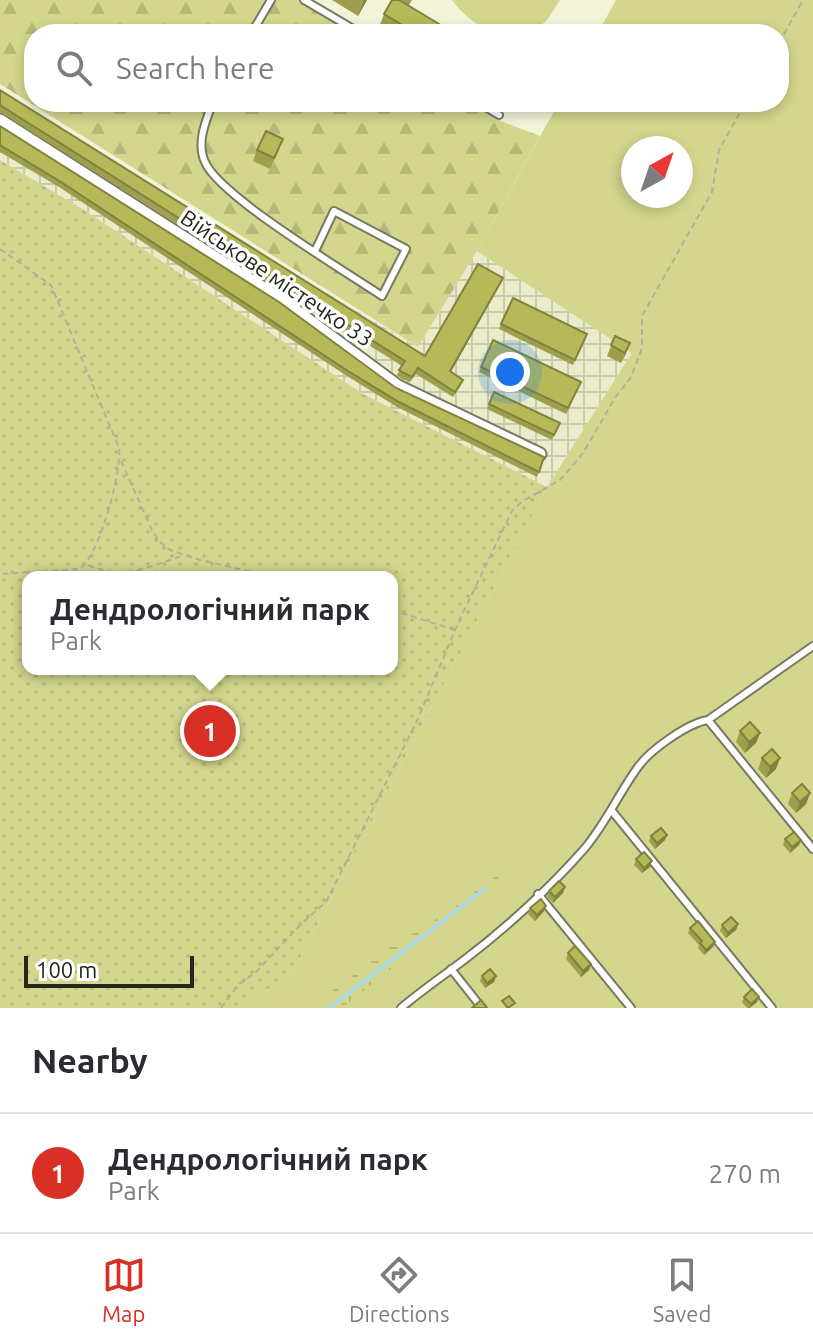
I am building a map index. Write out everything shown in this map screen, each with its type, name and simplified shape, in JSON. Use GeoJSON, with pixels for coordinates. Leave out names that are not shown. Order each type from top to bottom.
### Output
{"type":"FeatureCollection","features":[{"type":"Feature","properties":{"kind":"street","name":"Військове містечко 33"},"geometry":{"type":"LineString","coordinates":[[0,120],[279,298],[398,386],[540,454]]}},
{"type":"Feature","properties":{"kind":"lane"},"geometry":{"type":"LineString","coordinates":[[257,24],[271,0]]}},
{"type":"Feature","properties":{"kind":"lane"},"geometry":{"type":"LineString","coordinates":[[304,0],[345,24]]}},
{"type":"Feature","properties":{"kind":"lane"},"geometry":{"type":"LineString","coordinates":[[210,112],[201,144],[203,160],[210,172],[242,201],[315,251],[382,296],[406,249],[334,211],[315,251]]}},
{"type":"Feature","properties":{"kind":"lane"},"geometry":{"type":"LineString","coordinates":[[494,112],[499,115]]}},
{"type":"Feature","properties":{"kind":"lane"},"geometry":{"type":"LineString","coordinates":[[401,1008],[538,894],[585,847],[612,811],[640,764],[671,737],[700,721],[708,720],[813,646]]}},
{"type":"Feature","properties":{"kind":"lane"},"geometry":{"type":"LineString","coordinates":[[801,657],[813,655]]}},
{"type":"Feature","properties":{"kind":"lane"},"geometry":{"type":"LineString","coordinates":[[708,720],[813,849]]}},
{"type":"Feature","properties":{"kind":"lane"},"geometry":{"type":"LineString","coordinates":[[612,811],[772,1008]]}},
{"type":"Feature","properties":{"kind":"lane"},"geometry":{"type":"LineString","coordinates":[[538,894],[631,1008]]}},
{"type":"Feature","properties":{"kind":"lane"},"geometry":{"type":"LineString","coordinates":[[451,969],[482,1008]]}},
{"type":"Feature","properties":{"kind":"path"},"geometry":{"type":"LineString","coordinates":[[789,25],[803,0]]}},
{"type":"Feature","properties":{"kind":"path"},"geometry":{"type":"LineString","coordinates":[[221,1008],[239,984],[255,973],[326,902],[417,721],[455,630],[512,511],[523,501],[560,480],[568,471],[583,453],[631,377],[642,348],[642,316],[712,192],[719,150],[740,112]]}},
{"type":"Feature","properties":{"kind":"path"},"geometry":{"type":"LineString","coordinates":[[0,249],[51,285],[119,448],[120,460],[108,509],[92,558],[79,569],[47,571]]}},
{"type":"Feature","properties":{"kind":"path"},"geometry":{"type":"LineString","coordinates":[[120,460],[159,541],[170,550],[185,555],[250,571]]}},
{"type":"Feature","properties":{"kind":"path"},"geometry":{"type":"LineString","coordinates":[[134,571],[185,555]]}},
{"type":"Feature","properties":{"kind":"path"},"geometry":{"type":"LineString","coordinates":[[87,565],[101,571]]}},
{"type":"Feature","properties":{"kind":"path"},"geometry":{"type":"LineString","coordinates":[[0,574],[22,573]]}},
{"type":"Feature","properties":{"kind":"path"},"geometry":{"type":"LineString","coordinates":[[398,612],[455,630]]}},
{"type":"Feature","properties":{"kind":"shaded area"},"geometry":{"type":"Polygon","coordinates":[[[0,91],[24,106],[24,112],[33,112],[195,215],[418,347],[477,251],[633,352],[547,487],[363,394],[84,210],[0,160],[0,91]]]}},
{"type":"Feature","properties":{"kind":"green space"},"geometry":{"type":"Polygon","coordinates":[[[0,0],[303,0],[342,24],[24,24],[24,99],[0,84],[0,0]]]}},
{"type":"Feature","properties":{"kind":"green space"},"geometry":{"type":"Polygon","coordinates":[[[452,0],[560,0],[542,24],[477,24],[452,0]]]}},
{"type":"Feature","properties":{"kind":"green space"},"geometry":{"type":"Polygon","coordinates":[[[616,0],[813,0],[813,1008],[236,1008],[291,975],[547,487],[632,353],[477,251],[553,112],[789,112],[789,24],[603,24],[616,0]]]}},
{"type":"Feature","properties":{"kind":"green space"},"geometry":{"type":"Polygon","coordinates":[[[45,112],[484,112],[540,136],[477,251],[418,347],[45,112]]]}},
{"type":"Feature","properties":{"kind":"green space"},"geometry":{"type":"Polygon","coordinates":[[[0,160],[84,210],[363,394],[547,487],[291,975],[236,1008],[0,1008],[0,160]]]}},
{"type":"Feature","properties":{"kind":"green space"},"geometry":{"type":"Polygon","coordinates":[[[502,872],[506,873],[495,885],[342,1008],[315,1008],[329,993],[394,945],[447,913],[502,872]]]}},
{"type":"Feature","properties":{"kind":"building"},"geometry":{"type":"Polygon","coordinates":[[[392,0],[399,0],[439,24],[400,24],[384,14],[392,0]]]}},
{"type":"Feature","properties":{"kind":"building"},"geometry":{"type":"Polygon","coordinates":[[[0,90],[24,105],[24,112],[35,112],[425,356],[478,264],[503,278],[450,371],[463,380],[455,392],[418,368],[412,377],[399,370],[405,361],[0,105],[0,90]]]}},
{"type":"Feature","properties":{"kind":"building"},"geometry":{"type":"Polygon","coordinates":[[[0,126],[279,302],[396,388],[544,457],[539,472],[399,402],[348,371],[0,145],[0,126]]]}},
{"type":"Feature","properties":{"kind":"building"},"geometry":{"type":"Polygon","coordinates":[[[266,131],[283,139],[274,158],[257,150],[266,131]]]}},
{"type":"Feature","properties":{"kind":"building"},"geometry":{"type":"Polygon","coordinates":[[[513,298],[587,334],[575,360],[501,324],[513,298]]]}},
{"type":"Feature","properties":{"kind":"building"},"geometry":{"type":"Polygon","coordinates":[[[615,336],[630,343],[625,353],[611,345],[615,336]]]}},
{"type":"Feature","properties":{"kind":"building"},"geometry":{"type":"Polygon","coordinates":[[[493,340],[581,382],[568,408],[481,367],[493,340]]]}},
{"type":"Feature","properties":{"kind":"building"},"geometry":{"type":"Polygon","coordinates":[[[494,392],[560,423],[554,435],[489,404],[494,392]]]}},
{"type":"Feature","properties":{"kind":"building"},"geometry":{"type":"Polygon","coordinates":[[[750,722],[760,733],[749,742],[740,731],[750,722]]]}},
{"type":"Feature","properties":{"kind":"building"},"geometry":{"type":"Polygon","coordinates":[[[772,749],[780,758],[770,767],[762,758],[772,749]]]}},
{"type":"Feature","properties":{"kind":"building"},"geometry":{"type":"Polygon","coordinates":[[[802,784],[810,793],[800,802],[792,793],[802,784]]]}},
{"type":"Feature","properties":{"kind":"building"},"geometry":{"type":"Polygon","coordinates":[[[661,828],[667,835],[657,843],[651,836],[661,828]]]}},
{"type":"Feature","properties":{"kind":"building"},"geometry":{"type":"Polygon","coordinates":[[[794,832],[801,840],[792,847],[785,839],[794,832]]]}},
{"type":"Feature","properties":{"kind":"building"},"geometry":{"type":"Polygon","coordinates":[[[644,852],[652,861],[644,868],[636,859],[644,852]]]}},
{"type":"Feature","properties":{"kind":"building"},"geometry":{"type":"Polygon","coordinates":[[[559,881],[565,887],[555,897],[549,891],[559,881]]]}},
{"type":"Feature","properties":{"kind":"building"},"geometry":{"type":"Polygon","coordinates":[[[541,899],[546,906],[537,915],[530,908],[541,899]]]}},
{"type":"Feature","properties":{"kind":"building"},"geometry":{"type":"Polygon","coordinates":[[[731,917],[738,924],[728,933],[722,925],[731,917]]]}},
{"type":"Feature","properties":{"kind":"building"},"geometry":{"type":"Polygon","coordinates":[[[698,921],[715,942],[706,950],[690,928],[698,921]]]}},
{"type":"Feature","properties":{"kind":"building"},"geometry":{"type":"Polygon","coordinates":[[[575,946],[591,964],[583,971],[568,953],[575,946]]]}},
{"type":"Feature","properties":{"kind":"building"},"geometry":{"type":"Polygon","coordinates":[[[490,969],[496,976],[487,983],[482,976],[490,969]]]}},
{"type":"Feature","properties":{"kind":"building"},"geometry":{"type":"Polygon","coordinates":[[[752,989],[759,997],[751,1004],[744,997],[752,989]]]}},
{"type":"Feature","properties":{"kind":"building"},"geometry":{"type":"Polygon","coordinates":[[[509,996],[515,1003],[508,1008],[502,1001],[509,996]]]}},
{"type":"Feature","properties":{"kind":"building"},"geometry":{"type":"Polygon","coordinates":[[[481,1000],[487,1008],[472,1008],[481,1000]]]}},
{"type":"Feature","properties":{"kind":"waterway"},"geometry":{"type":"LineString","coordinates":[[329,1008],[486,888]]}},
{"type":"Feature","properties":{"kind":"place","name":"Дендрологічний парк"},"geometry":{"type":"Point","coordinates":[210,731]}}]}
